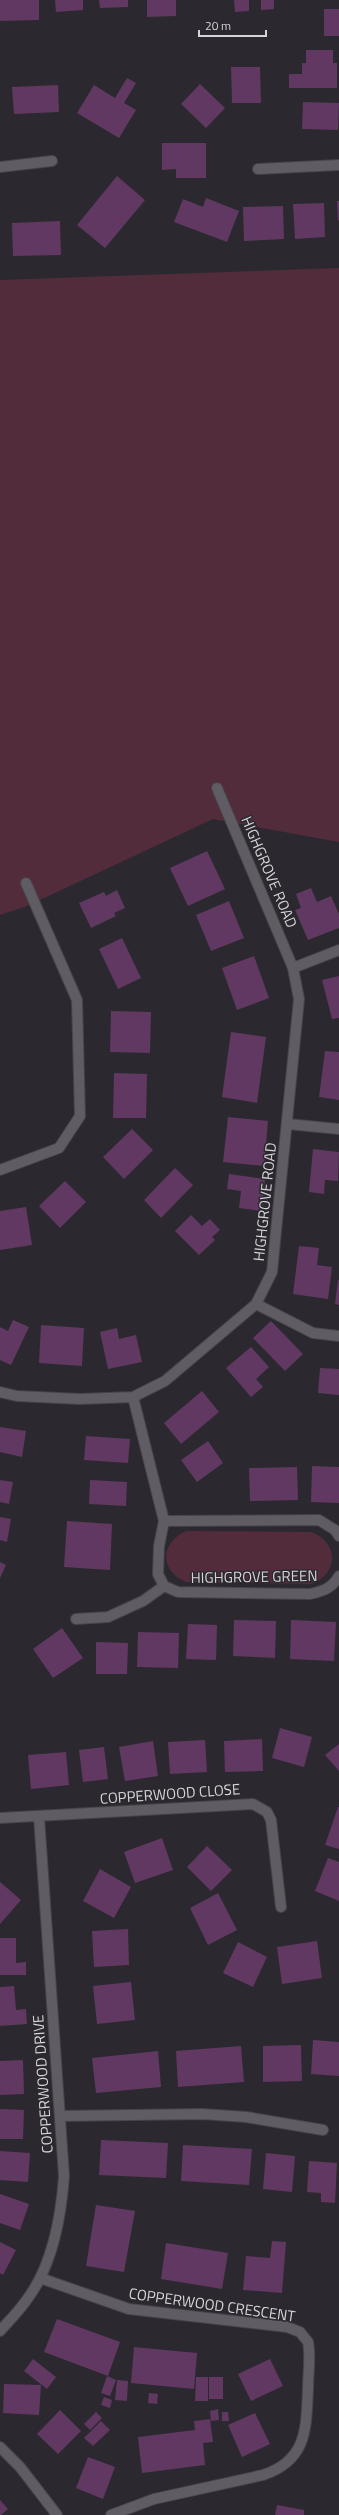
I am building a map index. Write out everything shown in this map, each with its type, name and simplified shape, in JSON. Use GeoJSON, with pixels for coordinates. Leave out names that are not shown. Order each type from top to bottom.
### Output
{"type":"FeatureCollection","features":[{"type":"Feature","properties":{"kind":"street"},"geometry":{"type":"LineString","coordinates":[[0,167],[52,161]]}},
{"type":"Feature","properties":{"kind":"street"},"geometry":{"type":"LineString","coordinates":[[258,169],[339,165]]}},
{"type":"Feature","properties":{"kind":"street","name":"HIGHGROVE ROAD"},"geometry":{"type":"LineString","coordinates":[[0,1392],[17,1396],[80,1399],[133,1396],[165,1381],[256,1304],[272,1272],[288,1124],[298,999],[293,968],[217,788]]}},
{"type":"Feature","properties":{"kind":"street"},"geometry":{"type":"LineString","coordinates":[[0,1170],[59,1148],[80,1116],[77,1000],[26,883]]}},
{"type":"Feature","properties":{"kind":"street"},"geometry":{"type":"LineString","coordinates":[[293,968],[339,950]]}},
{"type":"Feature","properties":{"kind":"street","name":"HIGHGROVE ROAD"},"geometry":{"type":"LineString","coordinates":[[288,1124],[339,1129]]}},
{"type":"Feature","properties":{"kind":"street"},"geometry":{"type":"LineString","coordinates":[[256,1304],[314,1333],[339,1336]]}},
{"type":"Feature","properties":{"kind":"street"},"geometry":{"type":"LineString","coordinates":[[76,1619],[108,1617],[143,1600],[164,1586],[158,1574],[159,1546],[164,1522],[133,1396]]}},
{"type":"Feature","properties":{"kind":"street"},"geometry":{"type":"LineString","coordinates":[[164,1522],[319,1520],[335,1530],[339,1536]]}},
{"type":"Feature","properties":{"kind":"street","name":"HIGHGROVE GREEN"},"geometry":{"type":"LineString","coordinates":[[164,1586],[178,1592],[310,1594],[324,1591],[334,1584],[339,1576]]}},
{"type":"Feature","properties":{"kind":"street","name":"COPPERWOOD CLOSE"},"geometry":{"type":"LineString","coordinates":[[0,1818],[39,1817],[242,1803],[256,1805],[267,1812],[272,1823],[281,1907]]}},
{"type":"Feature","properties":{"kind":"street","name":"COPPERWOOD DRIVE"},"geometry":{"type":"LineString","coordinates":[[0,2331],[26,2301],[40,2278],[51,2249],[63,2196],[64,2176],[61,2116],[39,1817]]}},
{"type":"Feature","properties":{"kind":"street"},"geometry":{"type":"LineString","coordinates":[[61,2116],[202,2114],[246,2117],[323,2130]]}},
{"type":"Feature","properties":{"kind":"street","name":"COPPERWOOD CRESCENT"},"geometry":{"type":"LineString","coordinates":[[40,2278],[121,2307],[287,2327],[300,2332],[308,2342],[306,2423],[302,2443],[291,2459],[278,2470],[263,2475],[154,2499],[111,2515]]}},
{"type":"Feature","properties":{"kind":"street"},"geometry":{"type":"LineString","coordinates":[[0,2447],[20,2467],[57,2515]]}},
{"type":"Feature","properties":{"kind":"shaded area"},"geometry":{"type":"Polygon","coordinates":[[[339,268],[339,842],[213,819],[27,906],[0,915],[0,280],[339,268]]]}},
{"type":"Feature","properties":{"kind":"shaded area"},"geometry":{"type":"Polygon","coordinates":[[[186,1531],[311,1532],[327,1543],[331,1550],[331,1566],[327,1573],[311,1584],[186,1582],[177,1577],[171,1571],[167,1564],[166,1556],[167,1549],[171,1542],[177,1536],[186,1531]]]}},
{"type":"Feature","properties":{"kind":"building"},"geometry":{"type":"Polygon","coordinates":[[[0,0],[39,0],[39,20],[0,21],[0,0]]]}},
{"type":"Feature","properties":{"kind":"building"},"geometry":{"type":"Polygon","coordinates":[[[55,0],[83,0],[83,10],[56,12],[55,0]]]}},
{"type":"Feature","properties":{"kind":"building"},"geometry":{"type":"Polygon","coordinates":[[[99,0],[128,0],[128,7],[100,8],[99,0]]]}},
{"type":"Feature","properties":{"kind":"building"},"geometry":{"type":"Polygon","coordinates":[[[147,0],[176,0],[176,16],[147,17],[147,0]]]}},
{"type":"Feature","properties":{"kind":"building"},"geometry":{"type":"Polygon","coordinates":[[[234,0],[249,0],[249,11],[235,12],[234,0]]]}},
{"type":"Feature","properties":{"kind":"building"},"geometry":{"type":"Polygon","coordinates":[[[261,0],[274,0],[274,9],[261,10],[261,0]]]}},
{"type":"Feature","properties":{"kind":"building"},"geometry":{"type":"Polygon","coordinates":[[[324,9],[339,9],[339,36],[324,36],[324,9]]]}},
{"type":"Feature","properties":{"kind":"building"},"geometry":{"type":"Polygon","coordinates":[[[306,50],[333,50],[333,63],[337,63],[337,88],[289,88],[289,74],[302,74],[302,63],[306,63],[306,50]]]}},
{"type":"Feature","properties":{"kind":"building"},"geometry":{"type":"Polygon","coordinates":[[[231,67],[260,67],[261,103],[232,103],[231,67]]]}},
{"type":"Feature","properties":{"kind":"building"},"geometry":{"type":"Polygon","coordinates":[[[127,78],[136,83],[124,103],[136,110],[119,138],[77,113],[94,85],[115,98],[127,78]]]}},
{"type":"Feature","properties":{"kind":"building"},"geometry":{"type":"Polygon","coordinates":[[[200,84],[225,108],[206,128],[181,104],[200,84]]]}},
{"type":"Feature","properties":{"kind":"building"},"geometry":{"type":"Polygon","coordinates":[[[58,85],[59,112],[14,114],[12,87],[58,85]]]}},
{"type":"Feature","properties":{"kind":"building"},"geometry":{"type":"Polygon","coordinates":[[[303,102],[339,103],[338,130],[302,129],[303,102]]]}},
{"type":"Feature","properties":{"kind":"building"},"geometry":{"type":"Polygon","coordinates":[[[162,143],[206,143],[206,178],[176,178],[176,169],[162,170],[162,143]]]}},
{"type":"Feature","properties":{"kind":"building"},"geometry":{"type":"Polygon","coordinates":[[[117,176],[145,200],[105,248],[77,225],[117,176]]]}},
{"type":"Feature","properties":{"kind":"building"},"geometry":{"type":"Polygon","coordinates":[[[206,198],[239,211],[227,242],[174,222],[183,199],[203,207],[206,198]]]}},
{"type":"Feature","properties":{"kind":"building"},"geometry":{"type":"Polygon","coordinates":[[[337,201],[339,201],[338,221],[337,201]]]}},
{"type":"Feature","properties":{"kind":"building"},"geometry":{"type":"Polygon","coordinates":[[[324,203],[325,237],[295,239],[293,204],[324,203]]]}},
{"type":"Feature","properties":{"kind":"building"},"geometry":{"type":"Polygon","coordinates":[[[283,206],[284,239],[244,241],[243,207],[283,206]]]}},
{"type":"Feature","properties":{"kind":"building"},"geometry":{"type":"Polygon","coordinates":[[[60,221],[61,255],[13,256],[12,223],[60,221]]]}},
{"type":"Feature","properties":{"kind":"building"},"geometry":{"type":"Polygon","coordinates":[[[207,851],[225,889],[188,906],[170,868],[207,851]]]}},
{"type":"Feature","properties":{"kind":"building"},"geometry":{"type":"Polygon","coordinates":[[[311,888],[317,902],[331,896],[339,914],[339,928],[308,940],[295,910],[301,908],[296,894],[311,888]]]}},
{"type":"Feature","properties":{"kind":"building"},"geometry":{"type":"Polygon","coordinates":[[[117,890],[125,908],[114,913],[116,916],[91,928],[79,903],[104,892],[106,896],[117,890]]]}},
{"type":"Feature","properties":{"kind":"building"},"geometry":{"type":"Polygon","coordinates":[[[229,901],[244,938],[211,951],[196,915],[229,901]]]}},
{"type":"Feature","properties":{"kind":"building"},"geometry":{"type":"Polygon","coordinates":[[[122,938],[141,978],[118,989],[99,949],[122,938]]]}},
{"type":"Feature","properties":{"kind":"building"},"geometry":{"type":"Polygon","coordinates":[[[254,956],[269,998],[237,1010],[222,968],[254,956]]]}},
{"type":"Feature","properties":{"kind":"building"},"geometry":{"type":"Polygon","coordinates":[[[339,976],[339,1018],[332,1019],[322,980],[339,976]]]}},
{"type":"Feature","properties":{"kind":"building"},"geometry":{"type":"Polygon","coordinates":[[[111,1011],[151,1012],[150,1053],[110,1052],[111,1011]]]}},
{"type":"Feature","properties":{"kind":"building"},"geometry":{"type":"Polygon","coordinates":[[[231,1032],[266,1037],[257,1103],[222,1097],[231,1032]]]}},
{"type":"Feature","properties":{"kind":"building"},"geometry":{"type":"Polygon","coordinates":[[[325,1051],[339,1052],[339,1100],[319,1097],[325,1051]]]}},
{"type":"Feature","properties":{"kind":"building"},"geometry":{"type":"Polygon","coordinates":[[[114,1073],[147,1074],[146,1118],[113,1118],[114,1073]]]}},
{"type":"Feature","properties":{"kind":"building"},"geometry":{"type":"Polygon","coordinates":[[[228,1117],[268,1121],[264,1166],[223,1162],[228,1117]]]}},
{"type":"Feature","properties":{"kind":"building"},"geometry":{"type":"Polygon","coordinates":[[[132,1129],[153,1150],[124,1179],[103,1157],[132,1129]]]}},
{"type":"Feature","properties":{"kind":"building"},"geometry":{"type":"Polygon","coordinates":[[[313,1149],[339,1152],[338,1181],[325,1180],[324,1194],[309,1192],[313,1149]]]}},
{"type":"Feature","properties":{"kind":"building"},"geometry":{"type":"Polygon","coordinates":[[[175,1168],[193,1185],[161,1218],[144,1200],[175,1168]]]}},
{"type":"Feature","properties":{"kind":"building"},"geometry":{"type":"Polygon","coordinates":[[[229,1174],[265,1179],[262,1211],[239,1208],[241,1191],[227,1189],[229,1174]]]}},
{"type":"Feature","properties":{"kind":"building"},"geometry":{"type":"Polygon","coordinates":[[[65,1181],[86,1202],[60,1228],[39,1206],[65,1181]]]}},
{"type":"Feature","properties":{"kind":"building"},"geometry":{"type":"Polygon","coordinates":[[[26,1207],[32,1245],[0,1250],[0,1211],[26,1207]]]}},
{"type":"Feature","properties":{"kind":"building"},"geometry":{"type":"Polygon","coordinates":[[[191,1215],[202,1226],[210,1219],[220,1230],[212,1237],[215,1240],[199,1255],[175,1231],[191,1215]]]}},
{"type":"Feature","properties":{"kind":"building"},"geometry":{"type":"Polygon","coordinates":[[[299,1246],[319,1248],[317,1265],[332,1267],[328,1299],[293,1294],[299,1246]]]}},
{"type":"Feature","properties":{"kind":"building"},"geometry":{"type":"Polygon","coordinates":[[[339,1280],[339,1305],[335,1304],[339,1280]]]}},
{"type":"Feature","properties":{"kind":"building"},"geometry":{"type":"Polygon","coordinates":[[[13,1320],[29,1327],[11,1365],[0,1360],[0,1327],[8,1331],[13,1320]]]}},
{"type":"Feature","properties":{"kind":"building"},"geometry":{"type":"Polygon","coordinates":[[[271,1321],[303,1354],[285,1371],[253,1338],[271,1321]]]}},
{"type":"Feature","properties":{"kind":"building"},"geometry":{"type":"Polygon","coordinates":[[[41,1325],[84,1328],[82,1366],[39,1363],[41,1325]]]}},
{"type":"Feature","properties":{"kind":"building"},"geometry":{"type":"Polygon","coordinates":[[[117,1328],[119,1339],[136,1335],[142,1362],[108,1369],[100,1332],[117,1328]]]}},
{"type":"Feature","properties":{"kind":"building"},"geometry":{"type":"Polygon","coordinates":[[[251,1347],[269,1367],[256,1379],[263,1387],[251,1397],[226,1368],[251,1347]]]}},
{"type":"Feature","properties":{"kind":"building"},"geometry":{"type":"Polygon","coordinates":[[[320,1368],[339,1369],[339,1395],[318,1393],[320,1368]]]}},
{"type":"Feature","properties":{"kind":"building"},"geometry":{"type":"Polygon","coordinates":[[[202,1391],[219,1412],[181,1444],[164,1423],[202,1391]]]}},
{"type":"Feature","properties":{"kind":"building"},"geometry":{"type":"Polygon","coordinates":[[[0,1427],[26,1431],[22,1457],[0,1452],[0,1427]]]}},
{"type":"Feature","properties":{"kind":"building"},"geometry":{"type":"Polygon","coordinates":[[[86,1436],[130,1439],[128,1463],[84,1460],[86,1436]]]}},
{"type":"Feature","properties":{"kind":"building"},"geometry":{"type":"Polygon","coordinates":[[[208,1441],[223,1463],[197,1482],[181,1460],[208,1441]]]}},
{"type":"Feature","properties":{"kind":"building"},"geometry":{"type":"Polygon","coordinates":[[[312,1466],[339,1467],[339,1503],[311,1502],[312,1466]]]}},
{"type":"Feature","properties":{"kind":"building"},"geometry":{"type":"Polygon","coordinates":[[[297,1467],[298,1500],[250,1501],[249,1468],[297,1467]]]}},
{"type":"Feature","properties":{"kind":"building"},"geometry":{"type":"Polygon","coordinates":[[[0,1480],[13,1482],[9,1504],[0,1502],[0,1480]]]}},
{"type":"Feature","properties":{"kind":"building"},"geometry":{"type":"Polygon","coordinates":[[[90,1480],[127,1482],[126,1506],[89,1504],[90,1480]]]}},
{"type":"Feature","properties":{"kind":"building"},"geometry":{"type":"Polygon","coordinates":[[[0,1517],[11,1519],[7,1542],[0,1540],[0,1517]]]}},
{"type":"Feature","properties":{"kind":"building"},"geometry":{"type":"Polygon","coordinates":[[[67,1521],[112,1524],[110,1570],[64,1567],[67,1521]]]}},
{"type":"Feature","properties":{"kind":"building"},"geometry":{"type":"Polygon","coordinates":[[[0,1562],[6,1565],[0,1578],[0,1562]]]}},
{"type":"Feature","properties":{"kind":"building"},"geometry":{"type":"Polygon","coordinates":[[[234,1620],[276,1621],[275,1658],[233,1656],[234,1620]]]}},
{"type":"Feature","properties":{"kind":"building"},"geometry":{"type":"Polygon","coordinates":[[[291,1620],[336,1622],[334,1661],[290,1659],[291,1620]]]}},
{"type":"Feature","properties":{"kind":"building"},"geometry":{"type":"Polygon","coordinates":[[[188,1624],[217,1625],[216,1660],[186,1659],[188,1624]]]}},
{"type":"Feature","properties":{"kind":"building"},"geometry":{"type":"Polygon","coordinates":[[[62,1628],[83,1658],[53,1678],[33,1649],[62,1628]]]}},
{"type":"Feature","properties":{"kind":"building"},"geometry":{"type":"Polygon","coordinates":[[[138,1632],[179,1633],[178,1668],[137,1667],[138,1632]]]}},
{"type":"Feature","properties":{"kind":"building"},"geometry":{"type":"Polygon","coordinates":[[[96,1642],[128,1643],[127,1674],[96,1674],[96,1642]]]}},
{"type":"Feature","properties":{"kind":"building"},"geometry":{"type":"Polygon","coordinates":[[[280,1728],[312,1737],[304,1767],[272,1758],[280,1728]]]}},
{"type":"Feature","properties":{"kind":"building"},"geometry":{"type":"Polygon","coordinates":[[[262,1739],[263,1771],[225,1772],[224,1741],[262,1739]]]}},
{"type":"Feature","properties":{"kind":"building"},"geometry":{"type":"Polygon","coordinates":[[[205,1740],[207,1772],[170,1774],[168,1742],[205,1740]]]}},
{"type":"Feature","properties":{"kind":"building"},"geometry":{"type":"Polygon","coordinates":[[[153,1741],[158,1776],[125,1781],[119,1747],[153,1741]]]}},
{"type":"Feature","properties":{"kind":"building"},"geometry":{"type":"Polygon","coordinates":[[[339,1744],[339,1771],[325,1755],[339,1744]]]}},
{"type":"Feature","properties":{"kind":"building"},"geometry":{"type":"Polygon","coordinates":[[[104,1747],[108,1779],[83,1782],[79,1750],[104,1747]]]}},
{"type":"Feature","properties":{"kind":"building"},"geometry":{"type":"Polygon","coordinates":[[[66,1752],[69,1785],[31,1789],[28,1755],[66,1752]]]}},
{"type":"Feature","properties":{"kind":"building"},"geometry":{"type":"Polygon","coordinates":[[[339,1807],[339,1849],[325,1845],[339,1807]]]}},
{"type":"Feature","properties":{"kind":"building"},"geometry":{"type":"Polygon","coordinates":[[[162,1838],[173,1870],[135,1883],[124,1852],[162,1838]]]}},
{"type":"Feature","properties":{"kind":"building"},"geometry":{"type":"Polygon","coordinates":[[[207,1846],[232,1870],[211,1891],[187,1867],[207,1846]]]}},
{"type":"Feature","properties":{"kind":"building"},"geometry":{"type":"Polygon","coordinates":[[[328,1858],[339,1862],[339,1901],[315,1891],[328,1858]]]}},
{"type":"Feature","properties":{"kind":"building"},"geometry":{"type":"Polygon","coordinates":[[[100,1869],[131,1887],[114,1918],[83,1901],[100,1869]]]}},
{"type":"Feature","properties":{"kind":"building"},"geometry":{"type":"Polygon","coordinates":[[[0,1882],[21,1900],[0,1924],[0,1882]]]}},
{"type":"Feature","properties":{"kind":"building"},"geometry":{"type":"Polygon","coordinates":[[[218,1893],[237,1930],[208,1945],[190,1908],[218,1893]]]}},
{"type":"Feature","properties":{"kind":"building"},"geometry":{"type":"Polygon","coordinates":[[[128,1929],[129,1965],[94,1967],[92,1931],[128,1929]]]}},
{"type":"Feature","properties":{"kind":"building"},"geometry":{"type":"Polygon","coordinates":[[[0,1938],[16,1938],[16,1963],[26,1962],[26,1975],[0,1975],[0,1938]]]}},
{"type":"Feature","properties":{"kind":"building"},"geometry":{"type":"Polygon","coordinates":[[[317,1941],[322,1978],[282,1984],[277,1947],[317,1941]]]}},
{"type":"Feature","properties":{"kind":"building"},"geometry":{"type":"Polygon","coordinates":[[[238,1942],[267,1957],[253,1987],[223,1973],[238,1942]]]}},
{"type":"Feature","properties":{"kind":"building"},"geometry":{"type":"Polygon","coordinates":[[[131,1982],[135,2020],[97,2024],[93,1986],[131,1982]]]}},
{"type":"Feature","properties":{"kind":"building"},"geometry":{"type":"Polygon","coordinates":[[[14,1986],[16,2010],[26,2009],[27,2024],[0,2026],[0,1987],[14,1986]]]}},
{"type":"Feature","properties":{"kind":"building"},"geometry":{"type":"Polygon","coordinates":[[[313,2040],[339,2042],[339,2076],[311,2074],[313,2040]]]}},
{"type":"Feature","properties":{"kind":"building"},"geometry":{"type":"Polygon","coordinates":[[[301,2045],[302,2081],[263,2082],[263,2046],[301,2045]]]}},
{"type":"Feature","properties":{"kind":"building"},"geometry":{"type":"Polygon","coordinates":[[[241,2046],[244,2082],[178,2087],[176,2051],[241,2046]]]}},
{"type":"Feature","properties":{"kind":"building"},"geometry":{"type":"Polygon","coordinates":[[[158,2051],[161,2087],[96,2093],[92,2058],[158,2051]]]}},
{"type":"Feature","properties":{"kind":"building"},"geometry":{"type":"Polygon","coordinates":[[[23,2060],[24,2094],[0,2095],[0,2061],[23,2060]]]}},
{"type":"Feature","properties":{"kind":"building"},"geometry":{"type":"Polygon","coordinates":[[[0,2109],[24,2110],[23,2139],[0,2139],[0,2109]]]}},
{"type":"Feature","properties":{"kind":"building"},"geometry":{"type":"Polygon","coordinates":[[[101,2140],[168,2143],[166,2178],[99,2175],[101,2140]]]}},
{"type":"Feature","properties":{"kind":"building"},"geometry":{"type":"Polygon","coordinates":[[[183,2145],[252,2149],[249,2185],[181,2181],[183,2145]]]}},
{"type":"Feature","properties":{"kind":"building"},"geometry":{"type":"Polygon","coordinates":[[[0,2151],[30,2153],[28,2182],[0,2180],[0,2151]]]}},
{"type":"Feature","properties":{"kind":"building"},"geometry":{"type":"Polygon","coordinates":[[[266,2153],[295,2156],[292,2192],[263,2189],[266,2153]]]}},
{"type":"Feature","properties":{"kind":"building"},"geometry":{"type":"Polygon","coordinates":[[[309,2161],[337,2163],[335,2203],[321,2202],[321,2193],[307,2192],[309,2161]]]}},
{"type":"Feature","properties":{"kind":"building"},"geometry":{"type":"Polygon","coordinates":[[[0,2194],[29,2204],[20,2230],[0,2223],[0,2194]]]}},
{"type":"Feature","properties":{"kind":"building"},"geometry":{"type":"Polygon","coordinates":[[[96,2205],[135,2211],[124,2272],[86,2266],[96,2205]]]}},
{"type":"Feature","properties":{"kind":"building"},"geometry":{"type":"Polygon","coordinates":[[[272,2241],[286,2242],[282,2293],[243,2290],[246,2256],[270,2258],[272,2241]]]}},
{"type":"Feature","properties":{"kind":"building"},"geometry":{"type":"Polygon","coordinates":[[[0,2242],[16,2250],[3,2275],[0,2273],[0,2242]]]}},
{"type":"Feature","properties":{"kind":"building"},"geometry":{"type":"Polygon","coordinates":[[[166,2243],[228,2253],[222,2289],[161,2279],[166,2243]]]}},
{"type":"Feature","properties":{"kind":"building"},"geometry":{"type":"Polygon","coordinates":[[[57,2319],[120,2342],[108,2376],[44,2352],[57,2319]]]}},
{"type":"Feature","properties":{"kind":"building"},"geometry":{"type":"Polygon","coordinates":[[[134,2347],[197,2353],[194,2389],[131,2383],[134,2347]]]}},
{"type":"Feature","properties":{"kind":"building"},"geometry":{"type":"Polygon","coordinates":[[[33,2359],[56,2377],[47,2389],[24,2371],[33,2359]]]}},
{"type":"Feature","properties":{"kind":"building"},"geometry":{"type":"Polygon","coordinates":[[[270,2359],[283,2386],[251,2401],[238,2374],[270,2359]]]}},
{"type":"Feature","properties":{"kind":"building"},"geometry":{"type":"Polygon","coordinates":[[[107,2376],[116,2380],[110,2396],[101,2393],[107,2376]]]}},
{"type":"Feature","properties":{"kind":"building"},"geometry":{"type":"Polygon","coordinates":[[[196,2377],[208,2377],[208,2401],[195,2401],[196,2377]]]}},
{"type":"Feature","properties":{"kind":"building"},"geometry":{"type":"Polygon","coordinates":[[[209,2377],[223,2377],[223,2399],[209,2399],[209,2377]]]}},
{"type":"Feature","properties":{"kind":"building"},"geometry":{"type":"Polygon","coordinates":[[[117,2380],[128,2381],[127,2401],[115,2400],[117,2380]]]}},
{"type":"Feature","properties":{"kind":"building"},"geometry":{"type":"Polygon","coordinates":[[[4,2384],[41,2385],[39,2415],[3,2413],[4,2384]]]}},
{"type":"Feature","properties":{"kind":"building"},"geometry":{"type":"Polygon","coordinates":[[[149,2393],[158,2394],[157,2404],[148,2403],[149,2393]]]}},
{"type":"Feature","properties":{"kind":"building"},"geometry":{"type":"Polygon","coordinates":[[[104,2397],[112,2400],[110,2408],[101,2405],[104,2397]]]}},
{"type":"Feature","properties":{"kind":"building"},"geometry":{"type":"Polygon","coordinates":[[[218,2409],[219,2420],[211,2421],[210,2411],[218,2409]]]}},
{"type":"Feature","properties":{"kind":"building"},"geometry":{"type":"Polygon","coordinates":[[[60,2410],[81,2431],[58,2454],[37,2434],[60,2410]]]}},
{"type":"Feature","properties":{"kind":"building"},"geometry":{"type":"Polygon","coordinates":[[[96,2412],[102,2418],[90,2430],[84,2424],[96,2412]]]}},
{"type":"Feature","properties":{"kind":"building"},"geometry":{"type":"Polygon","coordinates":[[[222,2412],[228,2412],[229,2421],[222,2421],[222,2412]]]}},
{"type":"Feature","properties":{"kind":"building"},"geometry":{"type":"Polygon","coordinates":[[[255,2413],[270,2444],[242,2457],[228,2425],[255,2413]]]}},
{"type":"Feature","properties":{"kind":"building"},"geometry":{"type":"Polygon","coordinates":[[[210,2419],[213,2442],[203,2443],[205,2465],[142,2473],[138,2437],[195,2430],[194,2421],[210,2419]]]}},
{"type":"Feature","properties":{"kind":"building"},"geometry":{"type":"Polygon","coordinates":[[[101,2421],[110,2430],[93,2446],[84,2438],[101,2421]]]}},
{"type":"Feature","properties":{"kind":"building"},"geometry":{"type":"Polygon","coordinates":[[[88,2457],[115,2467],[103,2499],[76,2488],[88,2457]]]}},
{"type":"Feature","properties":{"kind":"building"},"geometry":{"type":"Polygon","coordinates":[[[0,2500],[8,2509],[1,2515],[0,2515],[0,2500]]]}},
{"type":"Feature","properties":{"kind":"building"},"geometry":{"type":"Polygon","coordinates":[[[277,2505],[304,2510],[304,2515],[275,2515],[277,2505]]]}}]}
